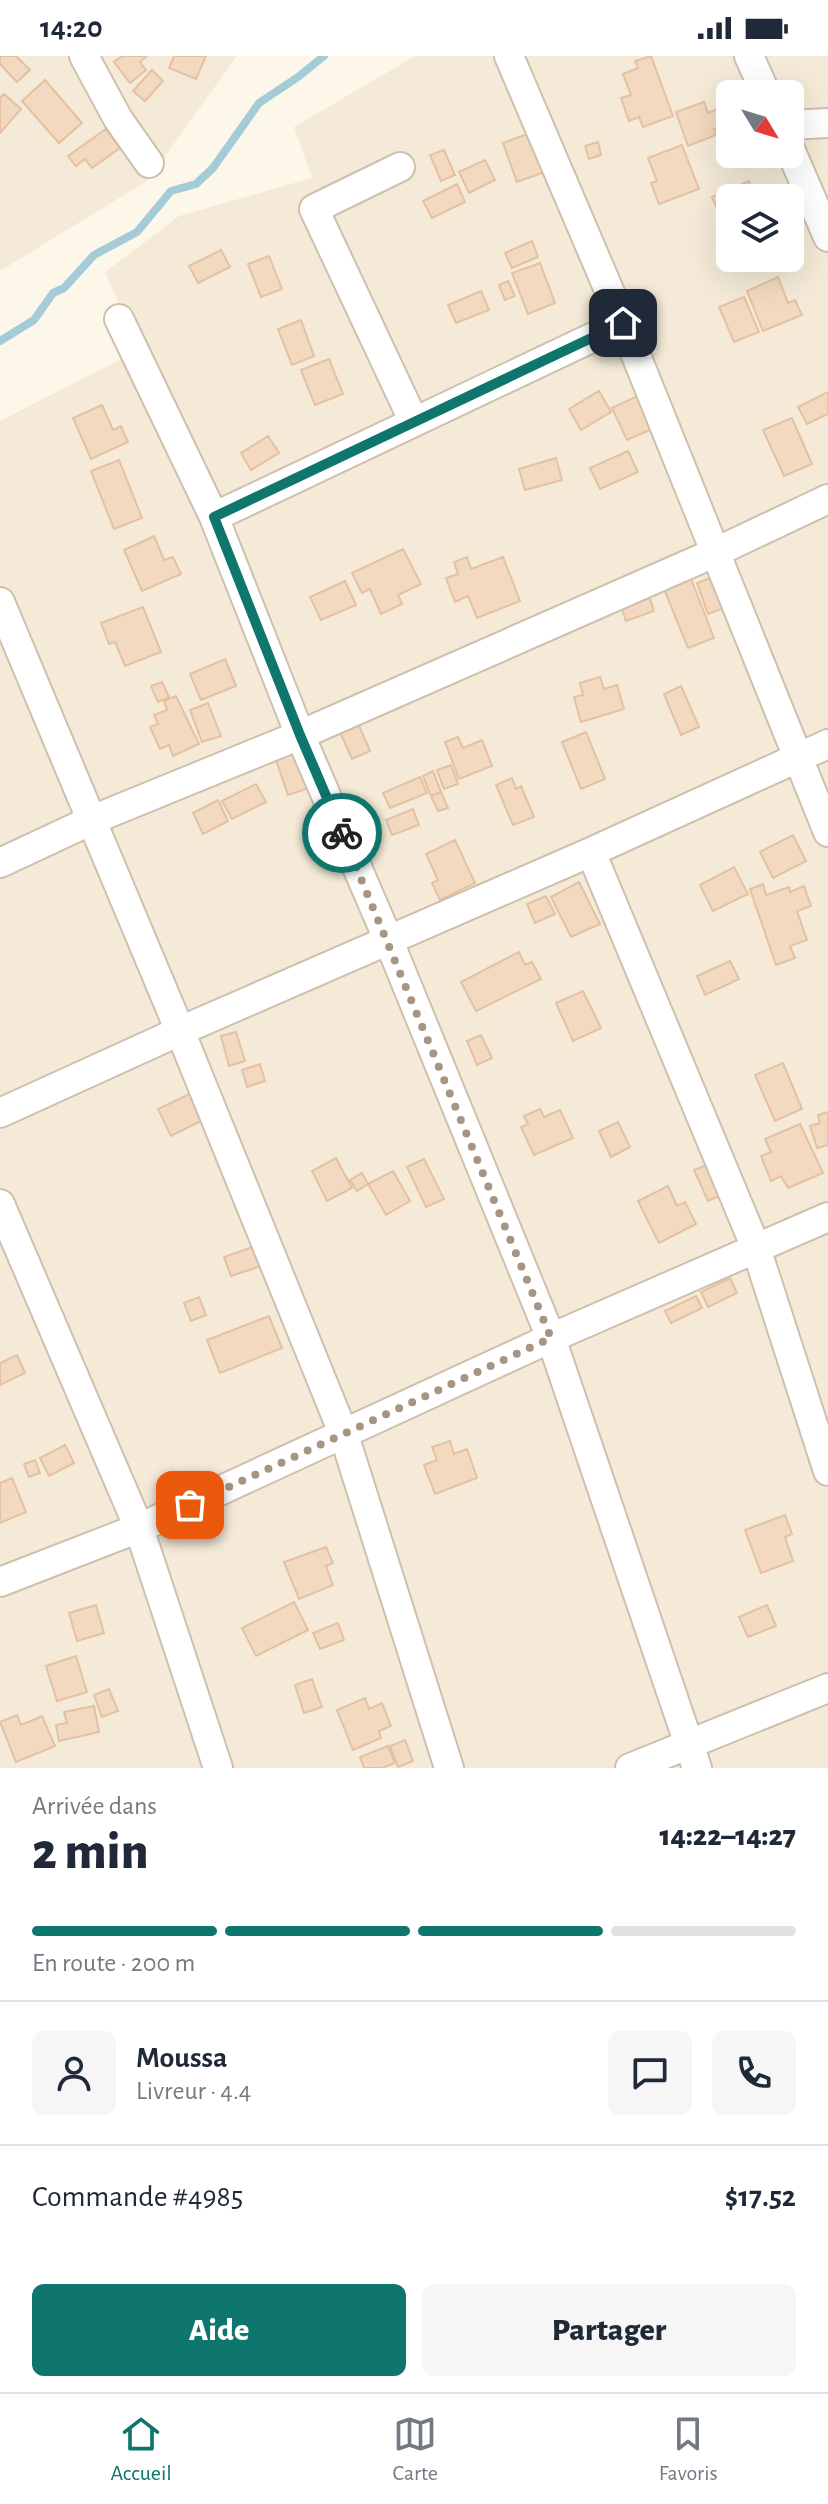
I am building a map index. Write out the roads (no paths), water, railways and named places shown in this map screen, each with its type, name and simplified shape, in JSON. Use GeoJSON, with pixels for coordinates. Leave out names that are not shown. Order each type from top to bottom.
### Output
{"type":"FeatureCollection","features":[{"type":"Feature","properties":{"kind":"street"},"geometry":{"type":"LineString","coordinates":[[84,56],[118,119],[149,163]]}},
{"type":"Feature","properties":{"kind":"street"},"geometry":{"type":"LineString","coordinates":[[509,56],[623,323],[828,832]]}},
{"type":"Feature","properties":{"kind":"street"},"geometry":{"type":"LineString","coordinates":[[749,56],[760,80]]}},
{"type":"Feature","properties":{"kind":"street"},"geometry":{"type":"LineString","coordinates":[[804,124],[828,123]]}},
{"type":"Feature","properties":{"kind":"street"},"geometry":{"type":"LineString","coordinates":[[400,167],[314,209],[414,422]]}},
{"type":"Feature","properties":{"kind":"street"},"geometry":{"type":"LineString","coordinates":[[798,168],[828,237]]}},
{"type":"Feature","properties":{"kind":"street"},"geometry":{"type":"LineString","coordinates":[[119,319],[214,517],[300,735],[388,939],[551,1338],[693,1757]]}},
{"type":"Feature","properties":{"kind":"street"},"geometry":{"type":"LineString","coordinates":[[214,517],[623,323]]}},
{"type":"Feature","properties":{"kind":"street"},"geometry":{"type":"LineString","coordinates":[[0,863],[92,820],[300,735],[714,553],[828,499]]}},
{"type":"Feature","properties":{"kind":"street"},"geometry":{"type":"LineString","coordinates":[[0,602],[180,1031],[344,1435],[449,1768]]}},
{"type":"Feature","properties":{"kind":"street"},"geometry":{"type":"LineString","coordinates":[[0,1113],[828,744]]}},
{"type":"Feature","properties":{"kind":"street"},"geometry":{"type":"LineString","coordinates":[[591,852],[756,1248],[828,1471]]}},
{"type":"Feature","properties":{"kind":"street"},"geometry":{"type":"LineString","coordinates":[[0,1204],[139,1528],[218,1768]]}},
{"type":"Feature","properties":{"kind":"street"},"geometry":{"type":"LineString","coordinates":[[0,1582],[139,1528],[551,1338],[828,1217]]}},
{"type":"Feature","properties":{"kind":"street"},"geometry":{"type":"LineString","coordinates":[[630,1768],[693,1757],[828,1688]]}},
{"type":"Feature","properties":{"kind":"waterway"},"geometry":{"type":"LineString","coordinates":[[0,341],[34,320],[53,293],[64,288],[94,255],[137,232],[171,191],[196,184],[213,168],[259,103],[324,56]]}}]}
